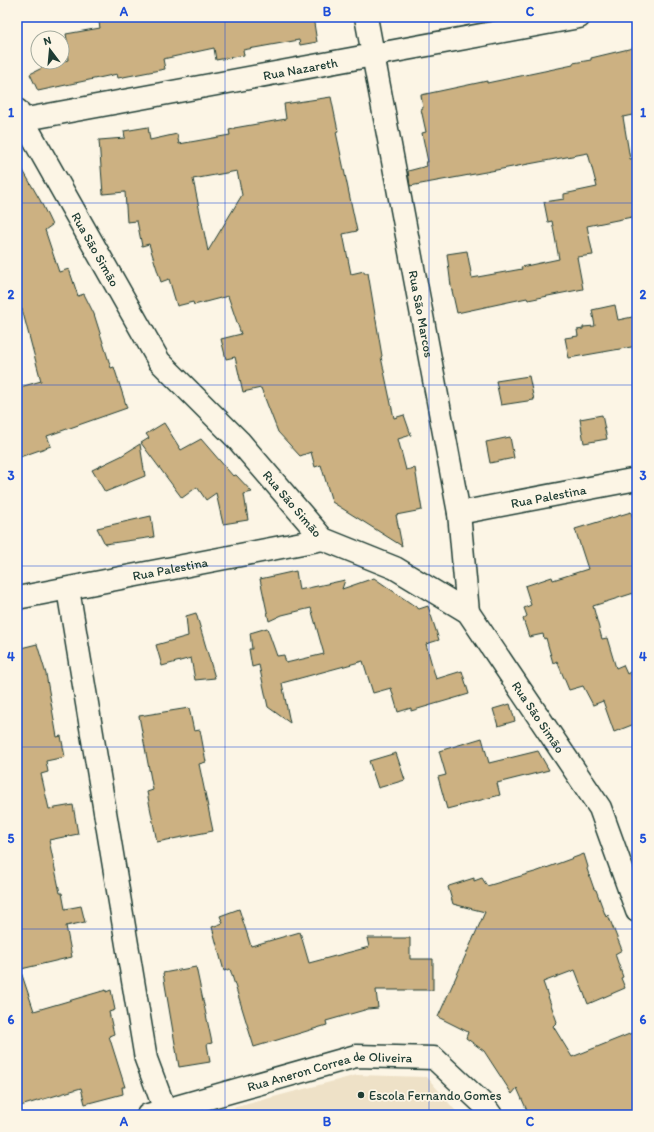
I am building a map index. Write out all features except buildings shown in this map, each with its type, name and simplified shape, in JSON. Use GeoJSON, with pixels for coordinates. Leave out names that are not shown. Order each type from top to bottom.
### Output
{"type":"FeatureCollection","features":[{"type":"Feature","properties":{"kind":"street","name":"Rua São Marcos"},"geometry":{"type":"LineString","coordinates":[[366,17],[459,514],[468,612]]}},
{"type":"Feature","properties":{"kind":"street","name":"Rua Nazareth"},"geometry":{"type":"LineString","coordinates":[[19,115],[374,55],[579,17]]}},
{"type":"Feature","properties":{"kind":"street","name":"Rua São Simão"},"geometry":{"type":"LineString","coordinates":[[19,115],[159,361],[238,441],[323,539],[395,568],[468,612],[600,808],[637,911]]}},
{"type":"Feature","properties":{"kind":"street","name":"Rua Palestina"},"geometry":{"type":"LineString","coordinates":[[459,514],[637,479]]}},
{"type":"Feature","properties":{"kind":"street","name":"Rua Palestina"},"geometry":{"type":"LineString","coordinates":[[17,598],[323,539]]}},
{"type":"Feature","properties":{"kind":"street"},"geometry":{"type":"LineString","coordinates":[[68,588],[146,1059],[160,1113]]}},
{"type":"Feature","properties":{"kind":"street","name":"Rua Aneron Correa de Oliveira"},"geometry":{"type":"LineString","coordinates":[[160,1113],[356,1056],[434,1058],[483,1104],[491,1115]]}},
{"type":"Feature","properties":{"kind":"shaded area","name":"Escola Fernando Gomes"},"geometry":{"type":"Polygon","coordinates":[[[357,1075],[427,1077],[459,1115],[206,1115],[357,1075]]]}},
{"type":"Feature","properties":{"kind":"place","name":"Escola Fernando Gomes"},"geometry":{"type":"Point","coordinates":[361,1095]}}]}
